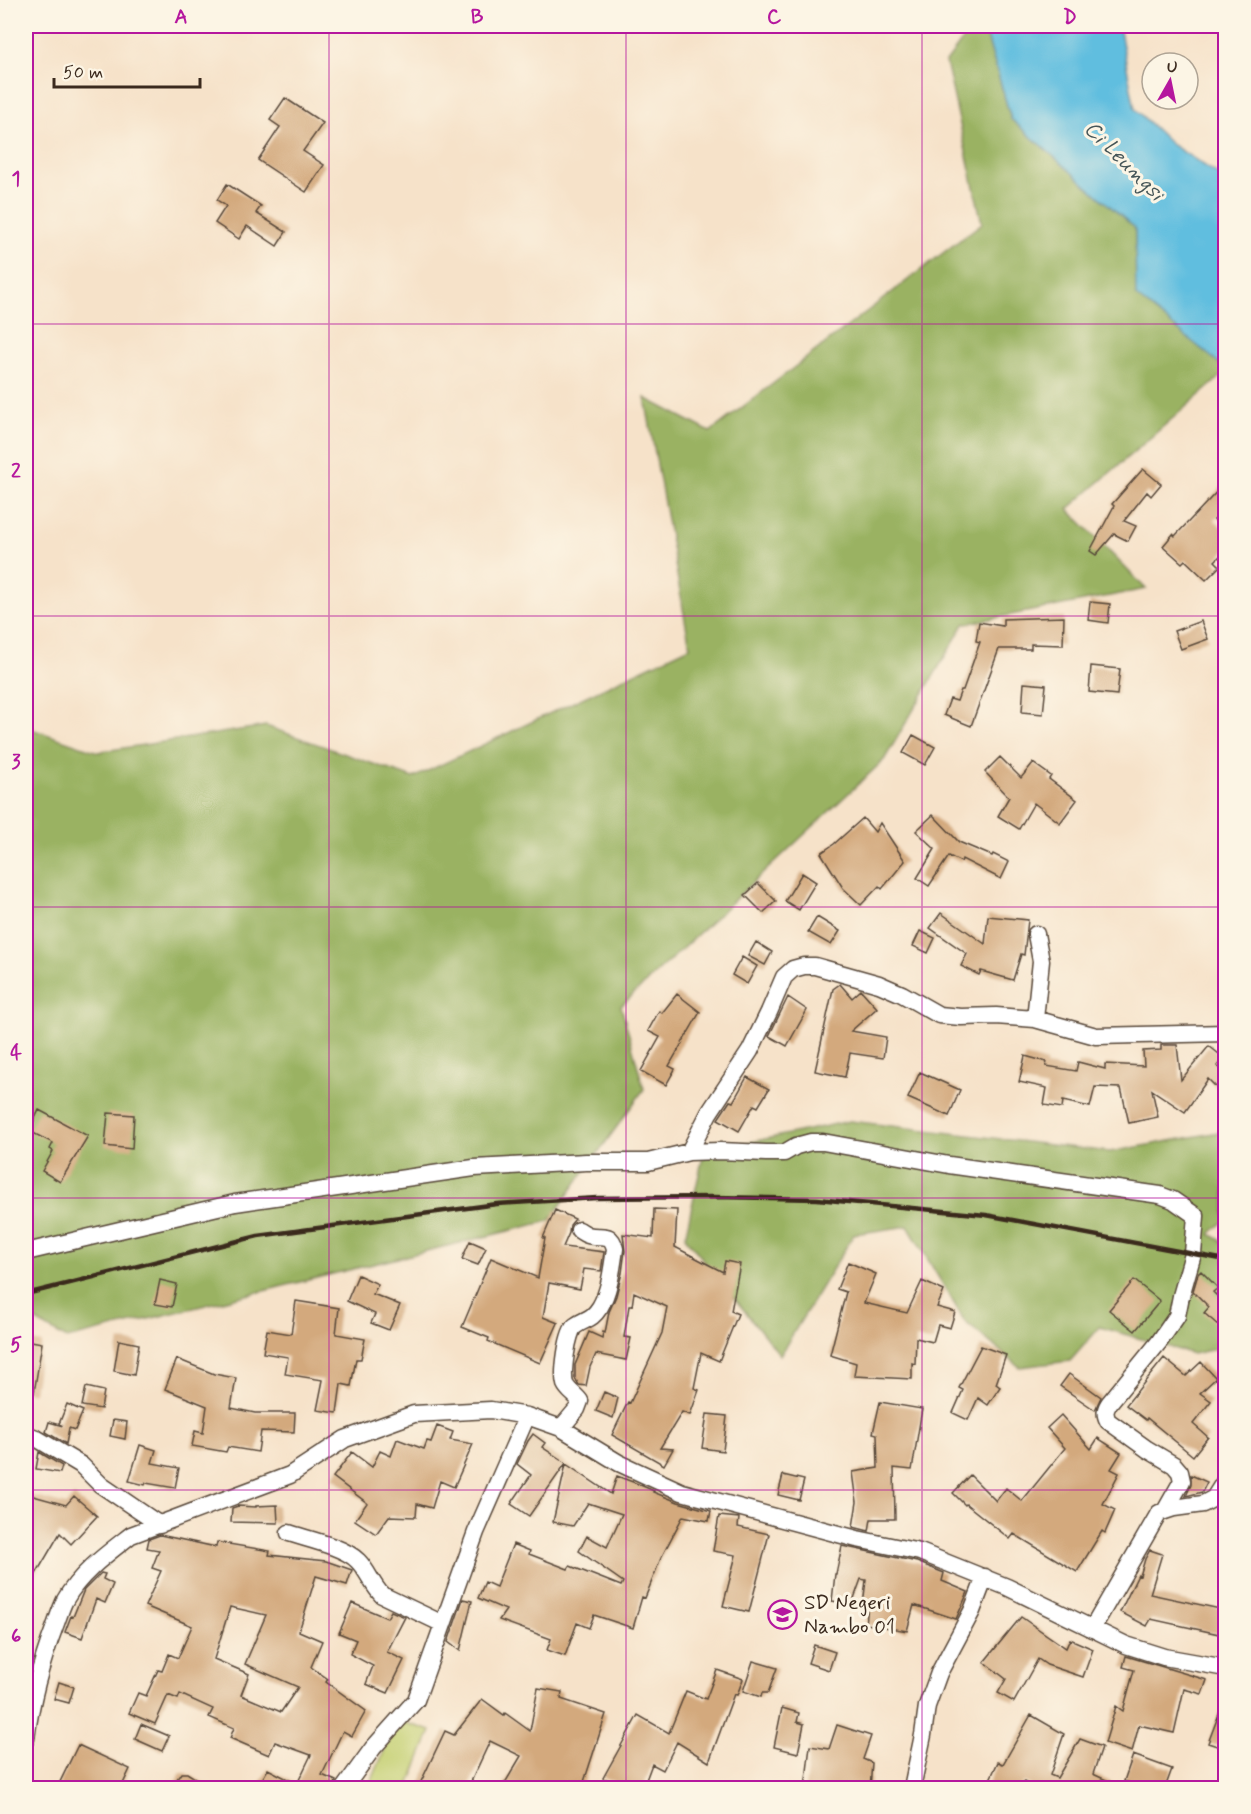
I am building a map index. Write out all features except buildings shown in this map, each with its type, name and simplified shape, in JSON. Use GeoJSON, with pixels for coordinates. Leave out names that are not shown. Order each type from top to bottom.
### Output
{"type":"FeatureCollection","features":[{"type":"Feature","properties":{"kind":"street"},"geometry":{"type":"LineString","coordinates":[[1035,1019],[1041,961],[1036,934]]}},
{"type":"Feature","properties":{"kind":"street"},"geometry":{"type":"LineString","coordinates":[[689,1152],[709,1113],[750,1051],[784,977],[793,969],[804,966],[815,966],[879,984],[939,1015],[1035,1019],[1096,1036],[1226,1033]]}},
{"type":"Feature","properties":{"kind":"street"},"geometry":{"type":"LineString","coordinates":[[26,1252],[236,1203],[474,1168],[586,1162],[648,1162],[689,1152],[784,1153],[796,1146],[811,1142],[823,1142],[949,1166],[1160,1195],[1173,1200],[1196,1216],[1193,1254],[1177,1316],[1159,1342],[1110,1401],[1105,1415],[1108,1420],[1146,1449],[1180,1472],[1182,1481],[1165,1510]]}},
{"type":"Feature","properties":{"kind":"street"},"geometry":{"type":"LineString","coordinates":[[561,1428],[578,1409],[580,1401],[565,1384],[569,1334],[574,1326],[592,1318],[603,1301],[607,1293],[615,1249],[614,1243],[609,1238],[588,1235],[579,1230]]}},
{"type":"Feature","properties":{"kind":"street"},"geometry":{"type":"LineString","coordinates":[[26,1738],[39,1673],[66,1599],[80,1581],[111,1551],[131,1535],[290,1475],[345,1439],[414,1414],[491,1410],[527,1416],[561,1428],[620,1463],[682,1492],[857,1539],[920,1551],[986,1577],[1126,1645],[1164,1657],[1226,1668]]}},
{"type":"Feature","properties":{"kind":"street"},"geometry":{"type":"LineString","coordinates":[[344,1788],[373,1748],[417,1700],[476,1532],[527,1416]]}},
{"type":"Feature","properties":{"kind":"street"},"geometry":{"type":"LineString","coordinates":[[26,1434],[81,1466],[100,1485],[160,1525]]}},
{"type":"Feature","properties":{"kind":"street"},"geometry":{"type":"LineString","coordinates":[[1092,1629],[1159,1513],[1174,1508],[1203,1504],[1214,1498],[1226,1479]]}},
{"type":"Feature","properties":{"kind":"street"},"geometry":{"type":"LineString","coordinates":[[289,1533],[349,1553],[366,1570],[375,1588],[382,1595],[442,1624]]}},
{"type":"Feature","properties":{"kind":"street"},"geometry":{"type":"LineString","coordinates":[[912,1788],[927,1706],[939,1672],[972,1611],[986,1577]]}},
{"type":"Feature","properties":{"kind":"green space"},"geometry":{"type":"Polygon","coordinates":[[[973,26],[984,26],[1011,119],[1135,228],[1136,296],[1225,368],[1225,373],[1068,509],[1146,589],[964,624],[884,760],[621,1006],[644,1089],[549,1221],[67,1339],[26,1315],[26,727],[98,752],[266,726],[413,778],[690,647],[645,398],[710,432],[982,223],[946,62],[973,26]]]}},
{"type":"Feature","properties":{"kind":"green space"},"geometry":{"type":"Polygon","coordinates":[[[850,1121],[1110,1152],[1225,1131],[1225,1220],[1210,1234],[1225,1243],[1225,1347],[1193,1354],[1100,1327],[1070,1361],[1020,1367],[965,1322],[908,1226],[854,1234],[780,1355],[685,1237],[704,1152],[850,1121]]]}},
{"type":"Feature","properties":{"kind":"green space"},"geometry":{"type":"Polygon","coordinates":[[[397,1720],[431,1731],[408,1788],[381,1788],[370,1785],[397,1720]]]}},
{"type":"Feature","properties":{"kind":"water","name":"Ci Leungsi"},"geometry":{"type":"Polygon","coordinates":[[[984,26],[1119,26],[1135,109],[1171,144],[1225,179],[1225,368],[1136,296],[1135,228],[1011,119],[984,26]]]}},
{"type":"Feature","properties":{"kind":"railway"},"geometry":{"type":"LineString","coordinates":[[26,1294],[258,1236],[497,1204],[597,1198],[817,1199],[986,1215],[1226,1260]]}},
{"type":"Feature","properties":{"kind":"place","name":"SD Negeri Nambo 01"},"geometry":{"type":"Point","coordinates":[783,1614]}}]}
